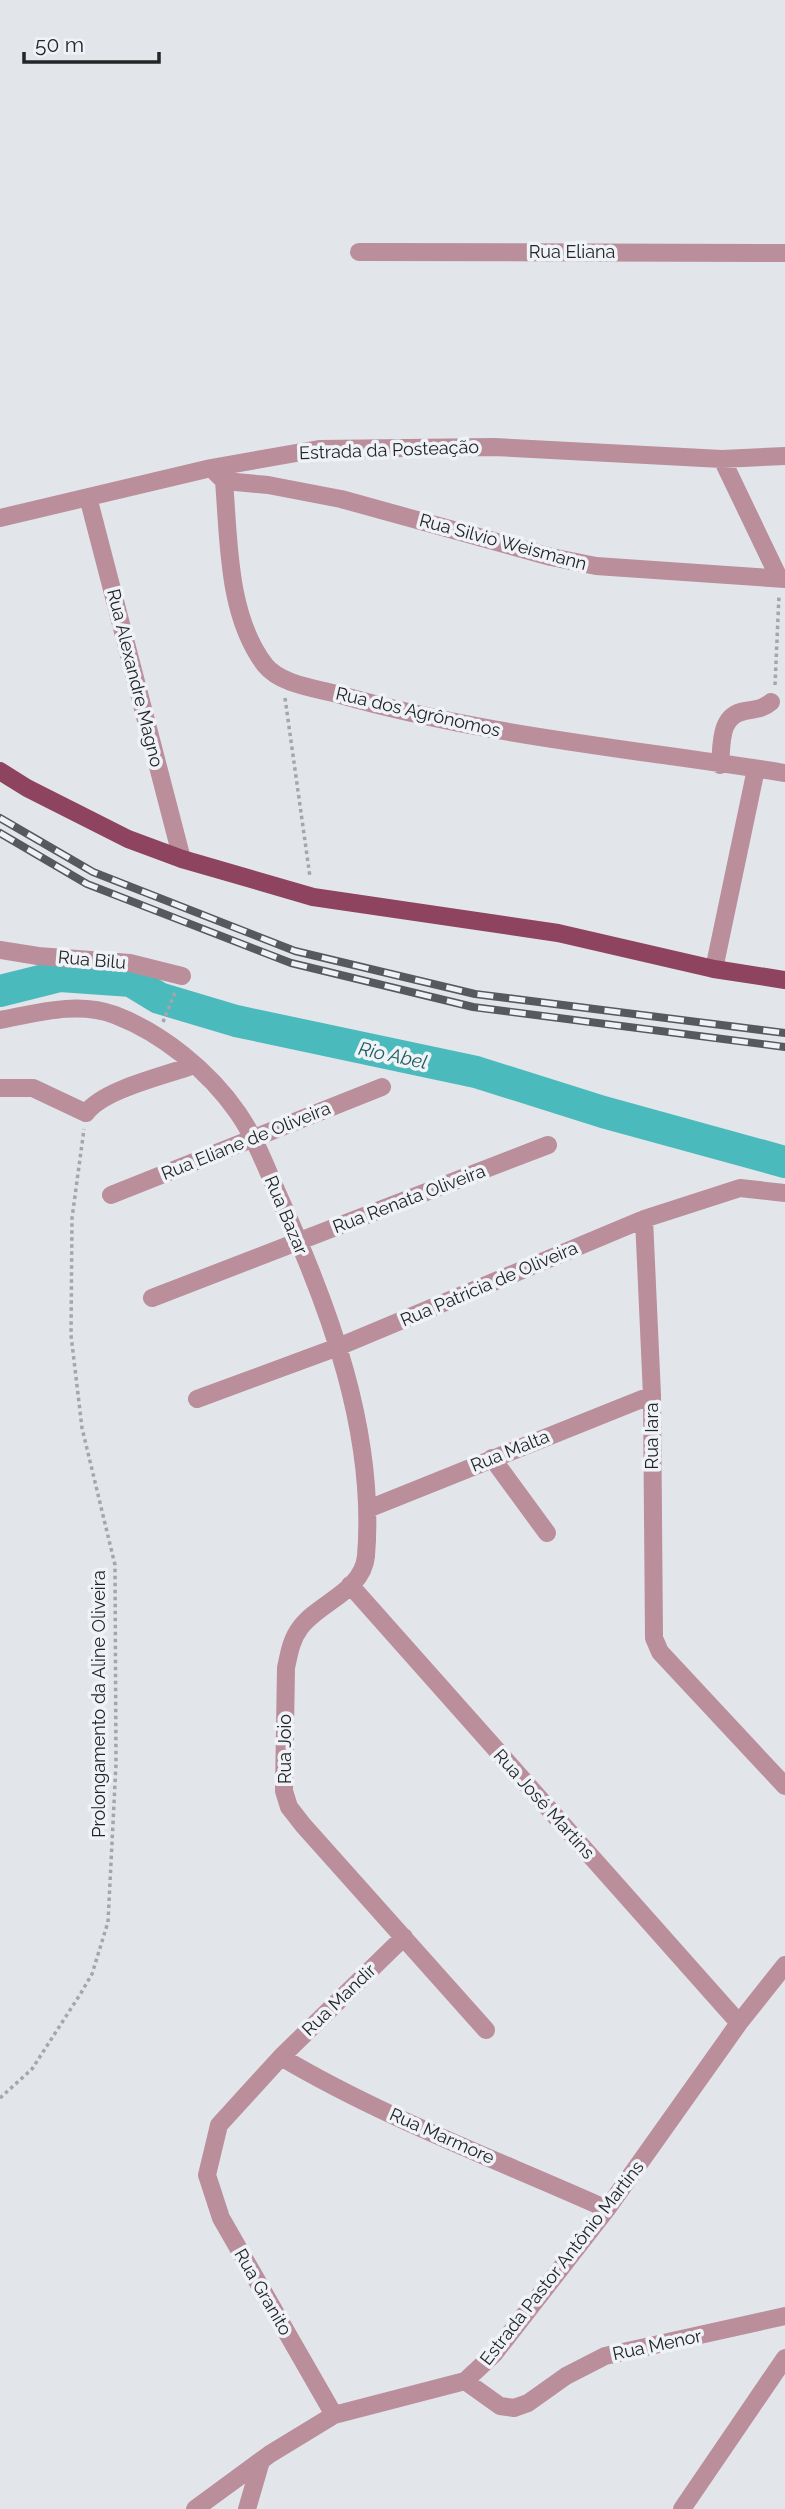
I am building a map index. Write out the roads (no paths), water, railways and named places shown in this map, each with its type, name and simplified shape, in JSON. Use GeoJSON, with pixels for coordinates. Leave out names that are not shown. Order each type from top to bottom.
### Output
{"type":"FeatureCollection","features":[{"type":"Feature","properties":{"kind":"main road"},"geometry":{"type":"LineString","coordinates":[[0,771],[82,817],[182,859],[313,897],[558,933],[714,970],[785,980]]}},
{"type":"Feature","properties":{"kind":"street","name":"Rua Eliana"},"geometry":{"type":"LineString","coordinates":[[359,252],[785,253]]}},
{"type":"Feature","properties":{"kind":"street","name":"Estrada da Posteação"},"geometry":{"type":"LineString","coordinates":[[0,519],[211,468],[319,449],[494,447],[722,459],[785,456]]}},
{"type":"Feature","properties":{"kind":"street"},"geometry":{"type":"LineString","coordinates":[[722,459],[782,579]]}},
{"type":"Feature","properties":{"kind":"street"},"geometry":{"type":"LineString","coordinates":[[211,468],[224,481]]}},
{"type":"Feature","properties":{"kind":"street","name":"Rua Silvio Weismann"},"geometry":{"type":"LineString","coordinates":[[224,481],[268,485],[341,499],[551,557],[596,566],[782,579]]}},
{"type":"Feature","properties":{"kind":"street","name":"Rua dos Agrônomos"},"geometry":{"type":"LineString","coordinates":[[224,481],[236,594],[258,655],[266,667],[282,678],[390,709],[494,731],[785,773]]}},
{"type":"Feature","properties":{"kind":"street","name":"Rua Alexandre Magno"},"geometry":{"type":"LineString","coordinates":[[88,497],[182,859]]}},
{"type":"Feature","properties":{"kind":"street"},"geometry":{"type":"LineString","coordinates":[[720,765],[722,736],[730,717],[736,712],[764,708],[771,702]]}},
{"type":"Feature","properties":{"kind":"street"},"geometry":{"type":"LineString","coordinates":[[714,970],[756,769]]}},
{"type":"Feature","properties":{"kind":"street","name":"Rua Bilu"},"geometry":{"type":"LineString","coordinates":[[0,950],[38,956],[130,963],[180,982]]}},
{"type":"Feature","properties":{"kind":"street","name":"Rua Bazar"},"geometry":{"type":"LineString","coordinates":[[0,1020],[68,1008],[92,1009],[141,1027],[194,1065],[237,1112],[253,1139],[299,1241],[338,1347],[364,1464],[368,1509],[364,1566],[350,1585]]}},
{"type":"Feature","properties":{"kind":"street"},"geometry":{"type":"LineString","coordinates":[[0,1088],[33,1088],[86,1113],[107,1096],[194,1065]]}},
{"type":"Feature","properties":{"kind":"street","name":"Rua Eliane de Oliveira"},"geometry":{"type":"LineString","coordinates":[[111,1195],[382,1087]]}},
{"type":"Feature","properties":{"kind":"street","name":"Rua Renata Oliveira"},"geometry":{"type":"LineString","coordinates":[[152,1298],[548,1145]]}},
{"type":"Feature","properties":{"kind":"street","name":"Rua Patricia de Oliveira"},"geometry":{"type":"LineString","coordinates":[[197,1399],[338,1347],[644,1219],[740,1188],[785,1193]]}},
{"type":"Feature","properties":{"kind":"street","name":"Rua Iara"},"geometry":{"type":"LineString","coordinates":[[644,1219],[652,1395],[652,1622],[660,1652],[785,1786]]}},
{"type":"Feature","properties":{"kind":"street","name":"Rua Malta"},"geometry":{"type":"LineString","coordinates":[[368,1509],[652,1395]]}},
{"type":"Feature","properties":{"kind":"street"},"geometry":{"type":"LineString","coordinates":[[492,1458],[547,1533]]}},
{"type":"Feature","properties":{"kind":"street","name":"Rua Joio"},"geometry":{"type":"LineString","coordinates":[[350,1585],[306,1621],[290,1648],[286,1668],[284,1791],[294,1814],[404,1937]]}},
{"type":"Feature","properties":{"kind":"street","name":"Rua José Martins"},"geometry":{"type":"LineString","coordinates":[[350,1585],[738,2023]]}},
{"type":"Feature","properties":{"kind":"street"},"geometry":{"type":"LineString","coordinates":[[404,1937],[486,2029]]}},
{"type":"Feature","properties":{"kind":"street","name":"Rua Mandir"},"geometry":{"type":"LineString","coordinates":[[208,2163],[219,2125],[281,2057],[404,1937]]}},
{"type":"Feature","properties":{"kind":"street","name":"Estrada Pastor Antônio Martins"},"geometry":{"type":"LineString","coordinates":[[195,2509],[334,2415],[465,2381],[494,2354],[607,2208],[738,2023],[785,1965]]}},
{"type":"Feature","properties":{"kind":"street","name":"Rua Marmore"},"geometry":{"type":"LineString","coordinates":[[281,2057],[382,2110],[607,2208]]}},
{"type":"Feature","properties":{"kind":"street","name":"Rua Granito"},"geometry":{"type":"LineString","coordinates":[[208,2163],[211,2193],[221,2218],[334,2415]]}},
{"type":"Feature","properties":{"kind":"street","name":"Rua Menor"},"geometry":{"type":"LineString","coordinates":[[465,2381],[500,2406],[514,2408],[528,2403],[566,2376],[604,2356],[785,2316]]}},
{"type":"Feature","properties":{"kind":"street"},"geometry":{"type":"LineString","coordinates":[[682,2509],[785,2358]]}},
{"type":"Feature","properties":{"kind":"street"},"geometry":{"type":"LineString","coordinates":[[247,2509],[261,2462]]}},
{"type":"Feature","properties":{"kind":"waterway","name":"Rio Abel"},"geometry":{"type":"LineString","coordinates":[[0,991],[60,976],[131,981],[159,998],[236,1021],[476,1072],[603,1112],[785,1162]]}},
{"type":"Feature","properties":{"kind":"railway"},"geometry":{"type":"LineString","coordinates":[[0,818],[93,872],[295,951],[475,994],[785,1033]]}},
{"type":"Feature","properties":{"kind":"railway"},"geometry":{"type":"LineString","coordinates":[[0,833],[87,884],[291,963],[473,1007],[785,1047]]}}]}
